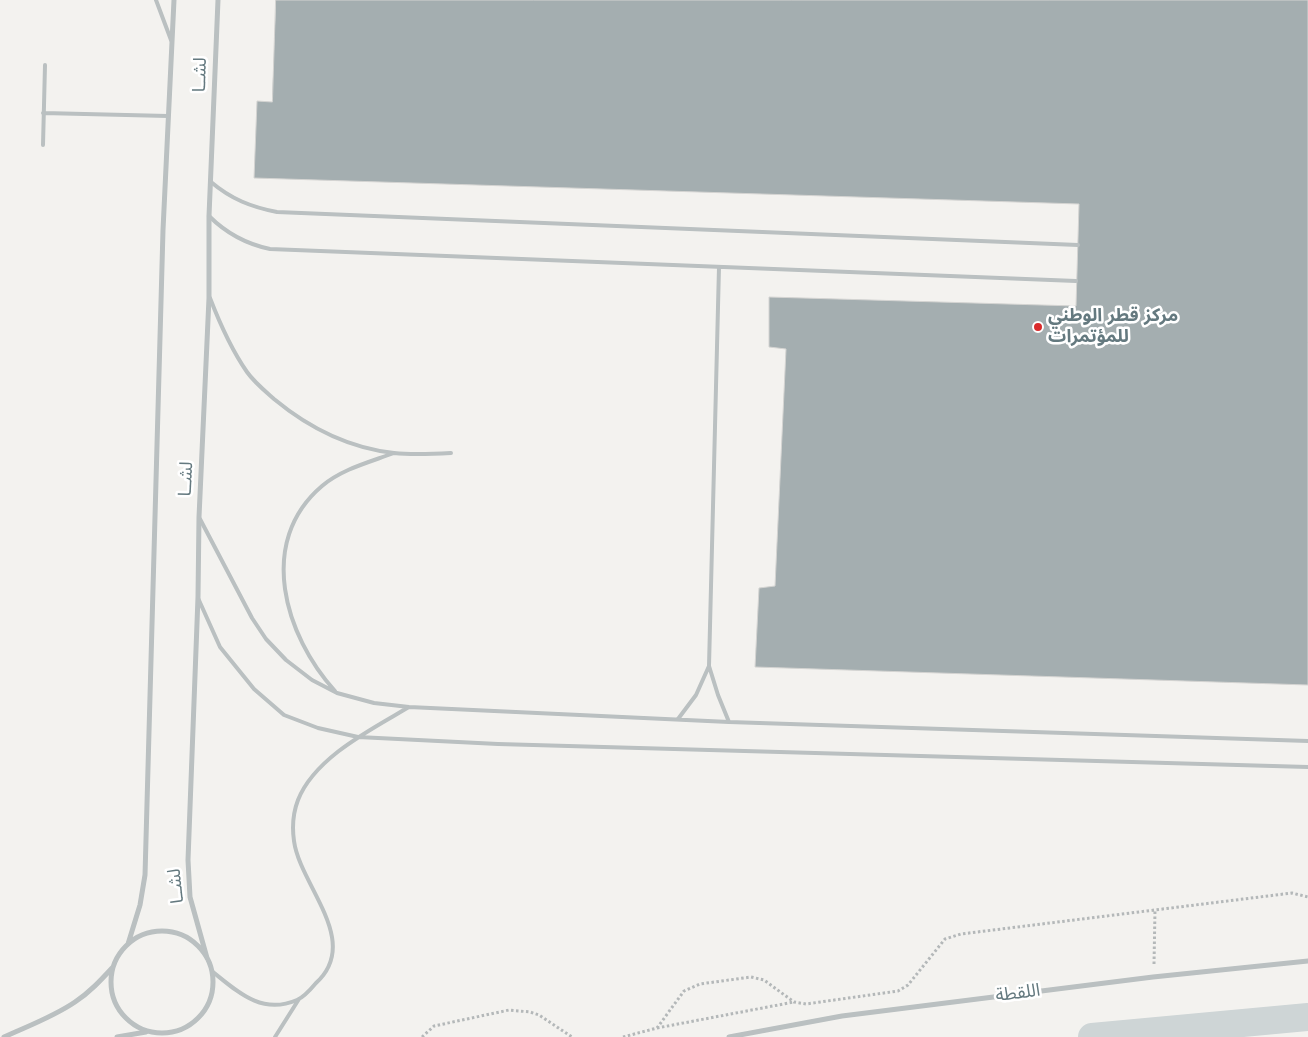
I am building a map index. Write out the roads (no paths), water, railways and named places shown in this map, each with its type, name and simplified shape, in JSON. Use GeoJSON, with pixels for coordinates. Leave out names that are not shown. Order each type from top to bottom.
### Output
{"type":"FeatureCollection","features":[{"type":"Feature","properties":{"kind":"main road"},"geometry":{"type":"LineString","coordinates":[[1092,1037],[1308,1017]]}},
{"type":"Feature","properties":{"kind":"street","name":"لشــا"},"geometry":{"type":"LineString","coordinates":[[128,944],[141,898],[144,875],[162,260],[174,0]]}},
{"type":"Feature","properties":{"kind":"street","name":"لشــا"},"geometry":{"type":"LineString","coordinates":[[207,958],[190,897],[188,860],[198,597],[199,517],[210,298],[209,216],[218,0]]}},
{"type":"Feature","properties":{"kind":"street"},"geometry":{"type":"LineString","coordinates":[[117,1037],[147,1032],[162,1034],[177,1032],[191,1025],[202,1015],[210,1002],[214,987],[213,972],[207,958],[198,946],[185,937],[171,932],[156,932],[141,936],[128,944],[119,954],[113,967],[111,983],[113,999],[121,1013],[132,1024],[147,1032]]}},
{"type":"Feature","properties":{"kind":"street","name":"اللقطة"},"geometry":{"type":"LineString","coordinates":[[729,1037],[842,1016],[1153,977],[1308,961]]}},
{"type":"Feature","properties":{"kind":"street"},"geometry":{"type":"LineString","coordinates":[[4,1037],[53,1015],[75,1002],[92,989],[113,967]]}},
{"type":"Feature","properties":{"kind":"lane"},"geometry":{"type":"LineString","coordinates":[[156,0],[172,42]]}},
{"type":"Feature","properties":{"kind":"lane"},"geometry":{"type":"LineString","coordinates":[[43,145],[45,65]]}},
{"type":"Feature","properties":{"kind":"lane"},"geometry":{"type":"LineString","coordinates":[[43,113],[168,116]]}},
{"type":"Feature","properties":{"kind":"lane"},"geometry":{"type":"LineString","coordinates":[[211,182],[222,191],[246,204],[277,212],[1078,245]]}},
{"type":"Feature","properties":{"kind":"lane"},"geometry":{"type":"LineString","coordinates":[[209,216],[219,226],[243,241],[270,249],[1076,281]]}},
{"type":"Feature","properties":{"kind":"lane"},"geometry":{"type":"LineString","coordinates":[[720,267],[709,666],[718,695],[730,722]]}},
{"type":"Feature","properties":{"kind":"lane"},"geometry":{"type":"LineString","coordinates":[[210,298],[222,332],[248,374],[292,415],[324,433],[358,446],[394,453],[451,454]]}},
{"type":"Feature","properties":{"kind":"lane"},"geometry":{"type":"LineString","coordinates":[[337,694],[313,664],[294,624],[287,600],[284,576],[286,541],[300,510],[310,496],[323,485],[338,475],[394,453]]}},
{"type":"Feature","properties":{"kind":"lane"},"geometry":{"type":"LineString","coordinates":[[199,517],[252,618],[266,640],[286,660],[312,680],[337,694],[374,703],[409,707],[730,722],[1308,741]]}},
{"type":"Feature","properties":{"kind":"lane"},"geometry":{"type":"LineString","coordinates":[[198,597],[220,647],[254,689],[284,715],[318,728],[358,737],[508,744],[1308,767]]}},
{"type":"Feature","properties":{"kind":"lane"},"geometry":{"type":"LineString","coordinates":[[678,719],[696,695],[709,666]]}},
{"type":"Feature","properties":{"kind":"lane"},"geometry":{"type":"LineString","coordinates":[[275,1037],[299,999],[321,979],[330,967],[333,942],[331,929],[301,863],[294,842],[293,821],[298,800],[311,777],[332,757],[358,737],[409,707]]}},
{"type":"Feature","properties":{"kind":"lane"},"geometry":{"type":"LineString","coordinates":[[213,972],[240,994],[260,1004],[281,1006],[299,999]]}},
{"type":"Feature","properties":{"kind":"place","name":"مركز قطر الوطني للمؤتمرات"},"geometry":{"type":"Point","coordinates":[1038,327]}}]}
